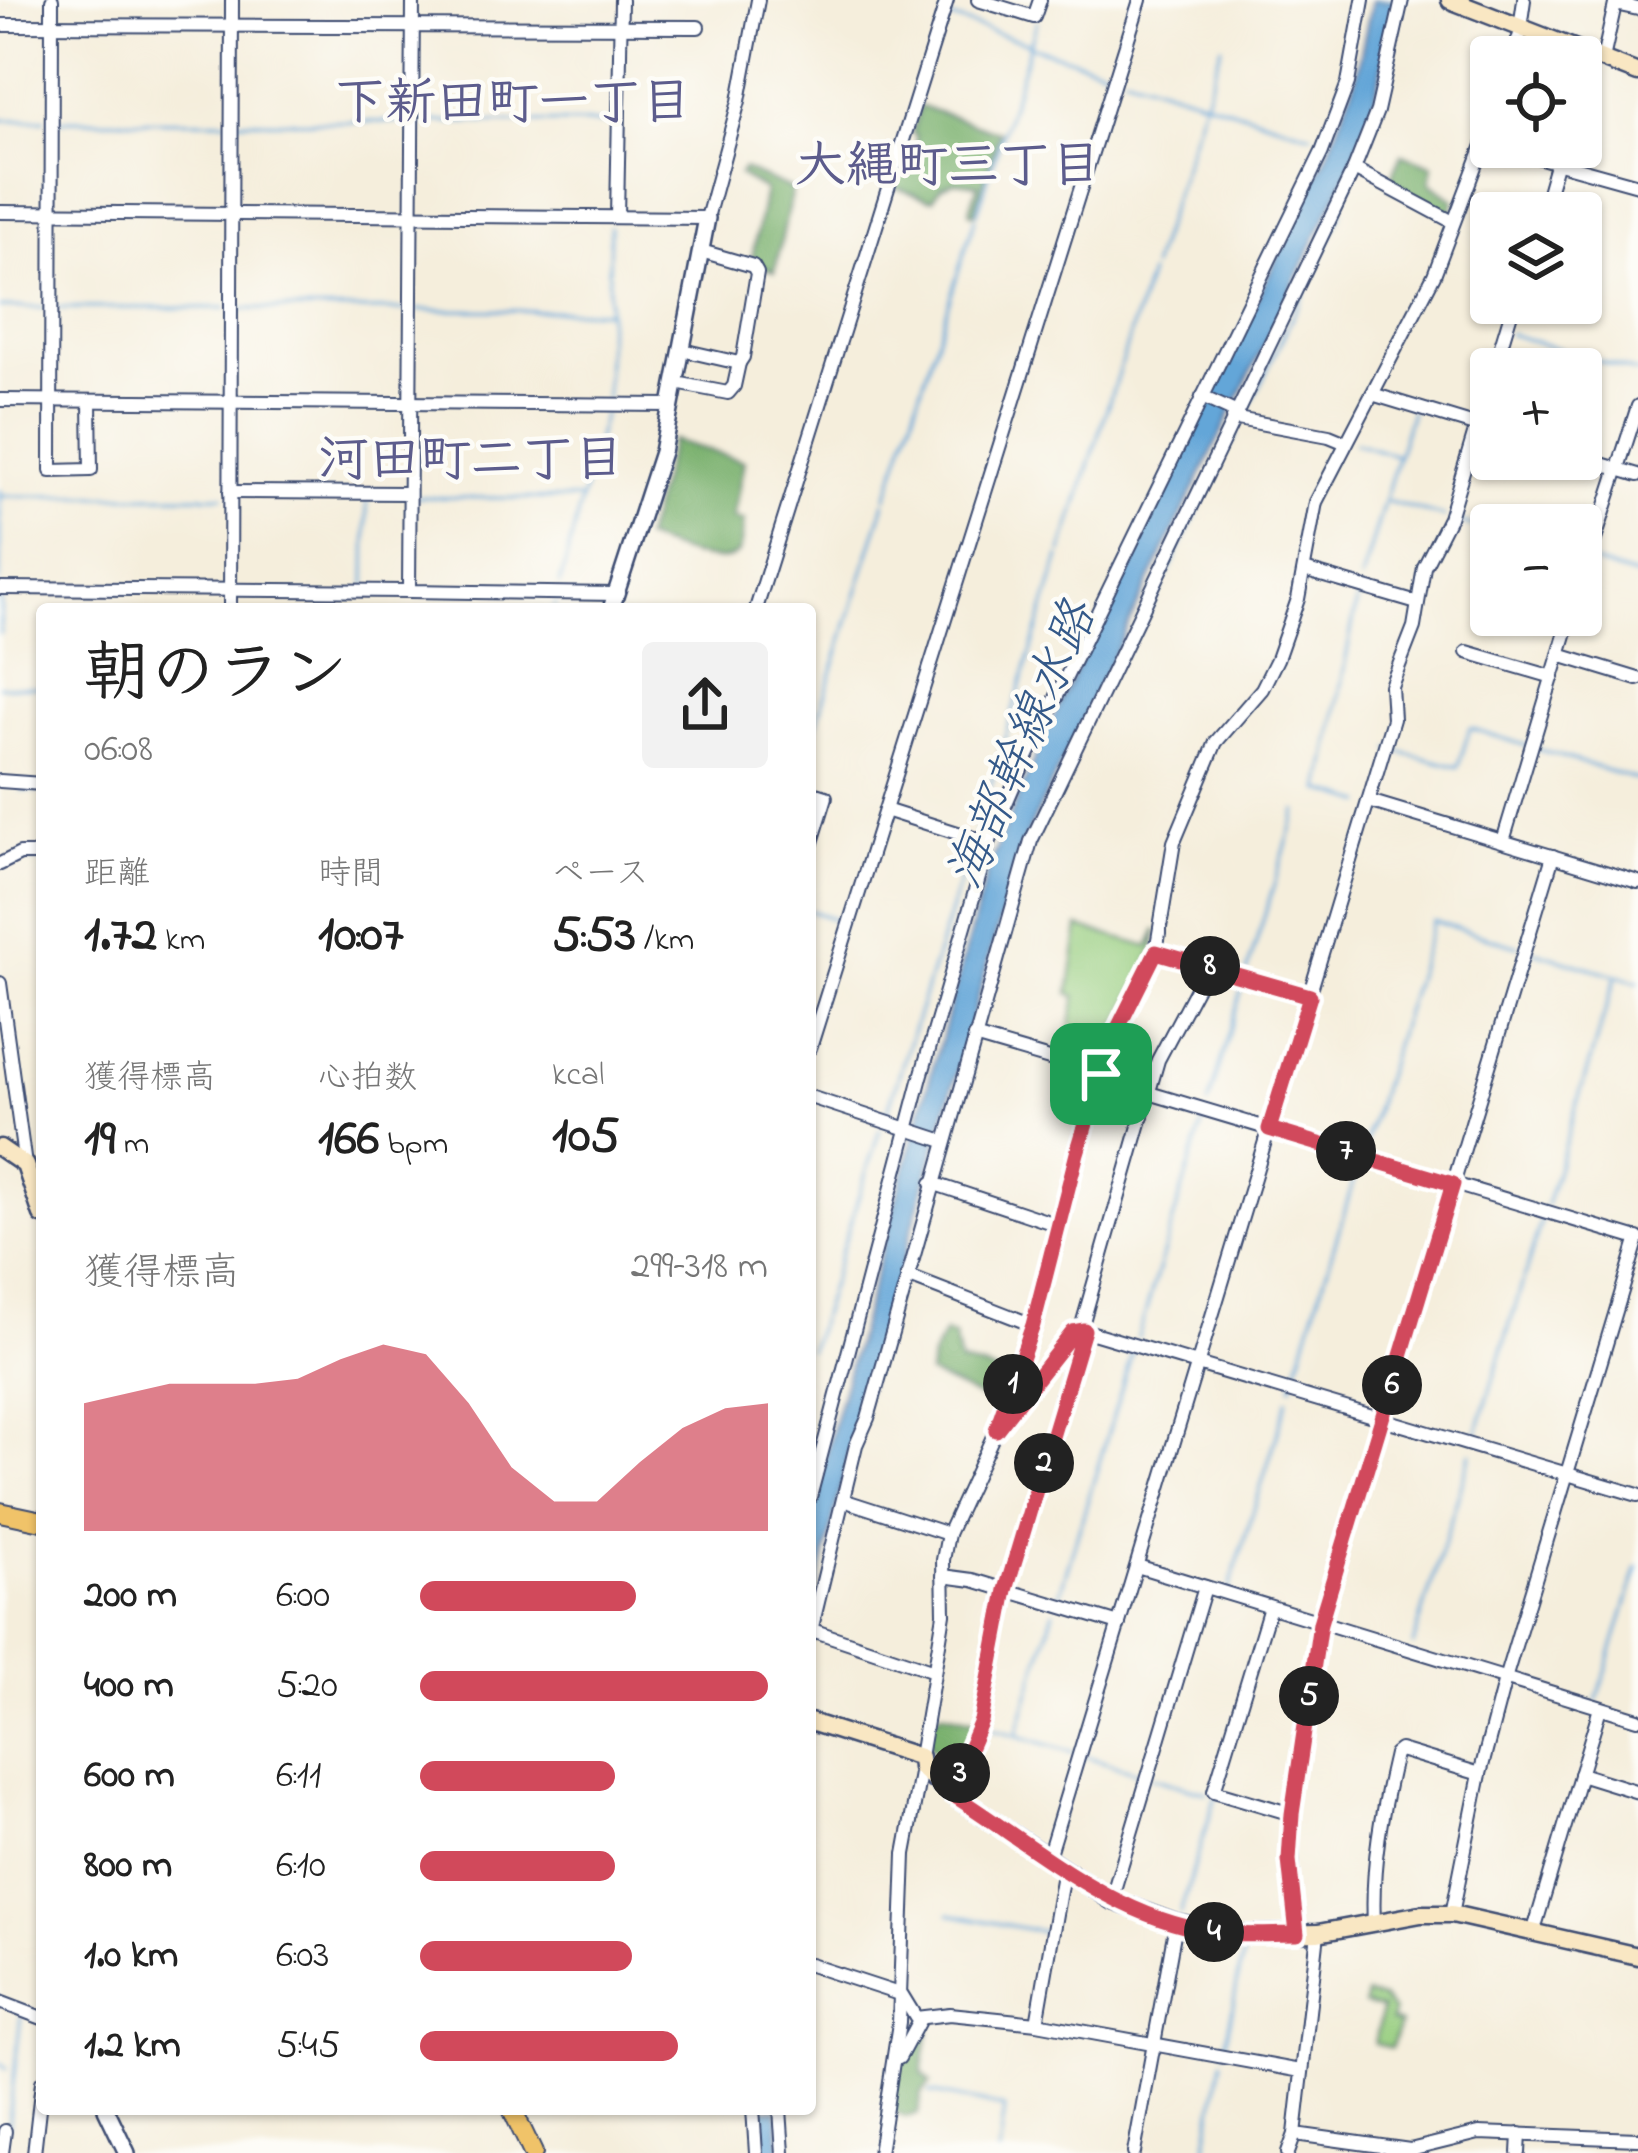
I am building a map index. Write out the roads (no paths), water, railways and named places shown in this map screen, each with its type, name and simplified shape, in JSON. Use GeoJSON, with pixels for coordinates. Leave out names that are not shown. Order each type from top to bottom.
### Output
{"type":"FeatureCollection","features":[{"type":"Feature","properties":{"kind":"main road"},"geometry":{"type":"LineString","coordinates":[[1450,0],[1542,36]]}},
{"type":"Feature","properties":{"kind":"main road"},"geometry":{"type":"LineString","coordinates":[[1602,59],[1638,73]]}},
{"type":"Feature","properties":{"kind":"main road"},"geometry":{"type":"LineString","coordinates":[[0,1148],[25,1165],[36,1197]]}},
{"type":"Feature","properties":{"kind":"main road"},"geometry":{"type":"LineString","coordinates":[[0,1512],[36,1520]]}},
{"type":"Feature","properties":{"kind":"main road"},"geometry":{"type":"LineString","coordinates":[[816,1724],[921,1762],[950,1793],[1112,1900],[1176,1924],[1234,1935],[1297,1934],[1431,1913],[1453,1914],[1638,1956]]}},
{"type":"Feature","properties":{"kind":"main road"},"geometry":{"type":"LineString","coordinates":[[515,2115],[533,2153]]}},
{"type":"Feature","properties":{"kind":"street"},"geometry":{"type":"LineString","coordinates":[[52,0],[50,471],[92,470],[90,401]]}},
{"type":"Feature","properties":{"kind":"street"},"geometry":{"type":"LineString","coordinates":[[230,603],[232,0]]}},
{"type":"Feature","properties":{"kind":"street"},"geometry":{"type":"LineString","coordinates":[[409,591],[413,0]]}},
{"type":"Feature","properties":{"kind":"street"},"geometry":{"type":"LineString","coordinates":[[617,217],[621,0]]}},
{"type":"Feature","properties":{"kind":"street"},"geometry":{"type":"LineString","coordinates":[[0,588],[409,591],[613,602],[650,492],[672,405],[707,218],[739,101],[758,0]]}},
{"type":"Feature","properties":{"kind":"street"},"geometry":{"type":"LineString","coordinates":[[758,603],[947,0]]}},
{"type":"Feature","properties":{"kind":"street"},"geometry":{"type":"LineString","coordinates":[[978,0],[1034,17],[1040,0]]}},
{"type":"Feature","properties":{"kind":"street"},"geometry":{"type":"LineString","coordinates":[[816,1029],[1140,0]]}},
{"type":"Feature","properties":{"kind":"street"},"geometry":{"type":"LineString","coordinates":[[816,1474],[989,843],[1337,116],[1358,44],[1363,0]]}},
{"type":"Feature","properties":{"kind":"street"},"geometry":{"type":"LineString","coordinates":[[816,1612],[843,1501],[1031,841],[1354,169],[1377,111],[1402,0]]}},
{"type":"Feature","properties":{"kind":"street"},"geometry":{"type":"LineString","coordinates":[[1519,36],[1523,0]]}},
{"type":"Feature","properties":{"kind":"street"},"geometry":{"type":"LineString","coordinates":[[1602,40],[1616,2],[1638,8]]}},
{"type":"Feature","properties":{"kind":"street"},"geometry":{"type":"LineString","coordinates":[[0,25],[698,27]]}},
{"type":"Feature","properties":{"kind":"street"},"geometry":{"type":"LineString","coordinates":[[879,2153],[899,2024],[905,1854],[944,1614],[948,1534],[996,1430],[1033,1325],[1111,1042],[1156,952],[1169,859],[1183,816],[1216,742],[1262,688],[1277,658],[1304,570],[1316,502],[1434,275],[1477,168]]}},
{"type":"Feature","properties":{"kind":"street"},"geometry":{"type":"LineString","coordinates":[[1594,168],[1638,185]]}},
{"type":"Feature","properties":{"kind":"street"},"geometry":{"type":"LineString","coordinates":[[1354,169],[1453,223]]}},
{"type":"Feature","properties":{"kind":"street"},"geometry":{"type":"LineString","coordinates":[[0,212],[707,218]]}},
{"type":"Feature","properties":{"kind":"street"},"geometry":{"type":"LineString","coordinates":[[676,383],[728,393],[734,386],[757,272],[753,266],[701,251]]}},
{"type":"Feature","properties":{"kind":"street"},"geometry":{"type":"LineString","coordinates":[[682,350],[739,363]]}},
{"type":"Feature","properties":{"kind":"street"},"geometry":{"type":"LineString","coordinates":[[1372,394],[1470,424]]}},
{"type":"Feature","properties":{"kind":"street"},"geometry":{"type":"LineString","coordinates":[[1204,398],[1247,424],[1329,436],[1346,443]]}},
{"type":"Feature","properties":{"kind":"street"},"geometry":{"type":"LineString","coordinates":[[0,400],[672,405]]}},
{"type":"Feature","properties":{"kind":"street"},"geometry":{"type":"LineString","coordinates":[[1602,516],[1638,406]]}},
{"type":"Feature","properties":{"kind":"street"},"geometry":{"type":"LineString","coordinates":[[1037,2023],[1056,1862],[1119,1624],[1393,719],[1391,686],[1414,627],[1424,567],[1448,518],[1470,446]]}},
{"type":"Feature","properties":{"kind":"street"},"geometry":{"type":"LineString","coordinates":[[1602,464],[1638,475]]}},
{"type":"Feature","properties":{"kind":"street"},"geometry":{"type":"LineString","coordinates":[[230,492],[410,494]]}},
{"type":"Feature","properties":{"kind":"street"},"geometry":{"type":"LineString","coordinates":[[1304,570],[1418,603]]}},
{"type":"Feature","properties":{"kind":"street"},"geometry":{"type":"LineString","coordinates":[[1503,842],[1565,636]]}},
{"type":"Feature","properties":{"kind":"street"},"geometry":{"type":"LineString","coordinates":[[1466,652],[1553,677]]}},
{"type":"Feature","properties":{"kind":"street"},"geometry":{"type":"LineString","coordinates":[[1559,655],[1638,679]]}},
{"type":"Feature","properties":{"kind":"street"},"geometry":{"type":"LineString","coordinates":[[0,781],[36,784]]}},
{"type":"Feature","properties":{"kind":"street"},"geometry":{"type":"LineString","coordinates":[[816,794],[826,797],[816,830]]}},
{"type":"Feature","properties":{"kind":"street"},"geometry":{"type":"LineString","coordinates":[[1369,801],[1638,882]]}},
{"type":"Feature","properties":{"kind":"street"},"geometry":{"type":"LineString","coordinates":[[886,810],[989,843]]}},
{"type":"Feature","properties":{"kind":"street"},"geometry":{"type":"LineString","coordinates":[[0,864],[20,854],[36,854]]}},
{"type":"Feature","properties":{"kind":"street"},"geometry":{"type":"LineString","coordinates":[[1297,1934],[1289,1860],[1292,1814],[1320,1623],[1553,856]]}},
{"type":"Feature","properties":{"kind":"street"},"geometry":{"type":"LineString","coordinates":[[1156,952],[1310,996]]}},
{"type":"Feature","properties":{"kind":"street"},"geometry":{"type":"LineString","coordinates":[[950,1793],[981,1721],[1006,1590],[1158,1060],[1208,966]]}},
{"type":"Feature","properties":{"kind":"street"},"geometry":{"type":"LineString","coordinates":[[0,983],[25,1165]]}},
{"type":"Feature","properties":{"kind":"street"},"geometry":{"type":"LineString","coordinates":[[974,1037],[1101,1074]]}},
{"type":"Feature","properties":{"kind":"street"},"geometry":{"type":"LineString","coordinates":[[1149,1093],[1638,1239],[1504,1678],[1453,1914]]}},
{"type":"Feature","properties":{"kind":"street"},"geometry":{"type":"LineString","coordinates":[[816,1099],[944,1141]]}},
{"type":"Feature","properties":{"kind":"street"},"geometry":{"type":"LineString","coordinates":[[932,1184],[1058,1225]]}},
{"type":"Feature","properties":{"kind":"street"},"geometry":{"type":"LineString","coordinates":[[907,1276],[1033,1325]]}},
{"type":"Feature","properties":{"kind":"street"},"geometry":{"type":"LineString","coordinates":[[996,1430],[1073,1332],[1084,1330],[1638,1495]]}},
{"type":"Feature","properties":{"kind":"street"},"geometry":{"type":"LineString","coordinates":[[843,1501],[948,1534]]}},
{"type":"Feature","properties":{"kind":"street"},"geometry":{"type":"LineString","coordinates":[[1137,1566],[1638,1719]]}},
{"type":"Feature","properties":{"kind":"street"},"geometry":{"type":"LineString","coordinates":[[943,1576],[1119,1624]]}},
{"type":"Feature","properties":{"kind":"street"},"geometry":{"type":"LineString","coordinates":[[1112,1900],[1205,1587]]}},
{"type":"Feature","properties":{"kind":"street"},"geometry":{"type":"LineString","coordinates":[[1270,1607],[1214,1791],[1292,1814]]}},
{"type":"Feature","properties":{"kind":"street"},"geometry":{"type":"LineString","coordinates":[[816,1635],[934,1671]]}},
{"type":"Feature","properties":{"kind":"street"},"geometry":{"type":"LineString","coordinates":[[1534,1930],[1600,1708]]}},
{"type":"Feature","properties":{"kind":"street"},"geometry":{"type":"LineString","coordinates":[[1374,1923],[1372,1894],[1395,1754],[1400,1750],[1480,1774]]}},
{"type":"Feature","properties":{"kind":"street"},"geometry":{"type":"LineString","coordinates":[[1580,1774],[1638,1792]]}},
{"type":"Feature","properties":{"kind":"street"},"geometry":{"type":"LineString","coordinates":[[1134,2153],[1176,1924]]}},
{"type":"Feature","properties":{"kind":"street"},"geometry":{"type":"LineString","coordinates":[[1288,2153],[1295,2134],[1318,1933]]}},
{"type":"Feature","properties":{"kind":"street"},"geometry":{"type":"LineString","coordinates":[[816,1967],[898,1994],[920,2019]]}},
{"type":"Feature","properties":{"kind":"street"},"geometry":{"type":"LineString","coordinates":[[0,2002],[36,2016]]}},
{"type":"Feature","properties":{"kind":"street"},"geometry":{"type":"LineString","coordinates":[[920,2019],[950,2014],[1037,2023],[1300,2071]]}},
{"type":"Feature","properties":{"kind":"street"},"geometry":{"type":"LineString","coordinates":[[893,2069],[920,2019]]}},
{"type":"Feature","properties":{"kind":"street"},"geometry":{"type":"LineString","coordinates":[[34,2153],[38,2115]]}},
{"type":"Feature","properties":{"kind":"street"},"geometry":{"type":"LineString","coordinates":[[109,2115],[127,2153]]}},
{"type":"Feature","properties":{"kind":"street"},"geometry":{"type":"LineString","coordinates":[[753,2115],[756,2153]]}},
{"type":"Feature","properties":{"kind":"street"},"geometry":{"type":"LineString","coordinates":[[780,2115],[783,2153]]}},
{"type":"Feature","properties":{"kind":"street"},"geometry":{"type":"LineString","coordinates":[[2,2153],[4,2131]]}},
{"type":"Feature","properties":{"kind":"street"},"geometry":{"type":"LineString","coordinates":[[1295,2134],[1410,2150],[1468,2134],[1638,2139]]}},
{"type":"Feature","properties":{"kind":"street"},"geometry":{"type":"LineString","coordinates":[[1519,2153],[1520,2134]]}},
{"type":"Feature","properties":{"kind":"water"},"geometry":{"type":"Polygon","coordinates":[[[1372,0],[1398,0],[1373,106],[1350,167],[1021,846],[852,1439],[816,1593],[816,1498],[834,1422],[989,866],[1042,741],[1327,155],[1355,82],[1372,0]]]}},
{"type":"Feature","properties":{"kind":"water"},"geometry":{"type":"Polygon","coordinates":[[[759,2115],[778,2115],[781,2153],[762,2153],[759,2115]]]}},
{"type":"Feature","properties":{"kind":"waterway"},"geometry":{"type":"LineString","coordinates":[[949,18],[1030,44]]}},
{"type":"Feature","properties":{"kind":"waterway"},"geometry":{"type":"LineString","coordinates":[[977,214],[1037,22]]}},
{"type":"Feature","properties":{"kind":"waterway"},"geometry":{"type":"LineString","coordinates":[[1030,46],[1112,71]]}},
{"type":"Feature","properties":{"kind":"waterway"},"geometry":{"type":"LineString","coordinates":[[1151,268],[1222,46]]}},
{"type":"Feature","properties":{"kind":"waterway"},"geometry":{"type":"LineString","coordinates":[[1124,75],[1311,134]]}},
{"type":"Feature","properties":{"kind":"waterway"},"geometry":{"type":"LineString","coordinates":[[0,120],[45,120]]}},
{"type":"Feature","properties":{"kind":"waterway"},"geometry":{"type":"LineString","coordinates":[[56,120],[226,121]]}},
{"type":"Feature","properties":{"kind":"waterway"},"geometry":{"type":"LineString","coordinates":[[236,121],[406,122]]}},
{"type":"Feature","properties":{"kind":"waterway"},"geometry":{"type":"LineString","coordinates":[[417,122],[611,123]]}},
{"type":"Feature","properties":{"kind":"waterway"},"geometry":{"type":"LineString","coordinates":[[1246,414],[1342,212]]}},
{"type":"Feature","properties":{"kind":"waterway"},"geometry":{"type":"LineString","coordinates":[[887,497],[975,219]]}},
{"type":"Feature","properties":{"kind":"waterway"},"geometry":{"type":"LineString","coordinates":[[606,398],[610,226]]}},
{"type":"Feature","properties":{"kind":"waterway"},"geometry":{"type":"LineString","coordinates":[[1062,552],[1149,274]]}},
{"type":"Feature","properties":{"kind":"waterway"},"geometry":{"type":"LineString","coordinates":[[0,307],[45,308]]}},
{"type":"Feature","properties":{"kind":"waterway"},"geometry":{"type":"LineString","coordinates":[[54,308],[225,308]]}},
{"type":"Feature","properties":{"kind":"waterway"},"geometry":{"type":"LineString","coordinates":[[239,309],[405,310]]}},
{"type":"Feature","properties":{"kind":"waterway"},"geometry":{"type":"LineString","coordinates":[[418,310],[608,311]]}},
{"type":"Feature","properties":{"kind":"waterway"},"geometry":{"type":"LineString","coordinates":[[1509,334],[1638,373]]}},
{"type":"Feature","properties":{"kind":"waterway"},"geometry":{"type":"LineString","coordinates":[[1361,580],[1411,411]]}},
{"type":"Feature","properties":{"kind":"waterway"},"geometry":{"type":"LineString","coordinates":[[560,584],[604,412]]}},
{"type":"Feature","properties":{"kind":"waterway"},"geometry":{"type":"LineString","coordinates":[[1223,456],[1237,435]]}},
{"type":"Feature","properties":{"kind":"waterway"},"geometry":{"type":"LineString","coordinates":[[1355,443],[1397,456]]}},
{"type":"Feature","properties":{"kind":"waterway"},"geometry":{"type":"LineString","coordinates":[[0,490],[0,581]]}},
{"type":"Feature","properties":{"kind":"waterway"},"geometry":{"type":"LineString","coordinates":[[1166,577],[1206,492]]}},
{"type":"Feature","properties":{"kind":"waterway"},"geometry":{"type":"LineString","coordinates":[[0,496],[223,496]]}},
{"type":"Feature","properties":{"kind":"waterway"},"geometry":{"type":"LineString","coordinates":[[415,497],[580,499]]}},
{"type":"Feature","properties":{"kind":"waterway"},"geometry":{"type":"LineString","coordinates":[[366,585],[367,499]]}},
{"type":"Feature","properties":{"kind":"waterway"},"geometry":{"type":"LineString","coordinates":[[1386,501],[1444,517]]}},
{"type":"Feature","properties":{"kind":"waterway"},"geometry":{"type":"LineString","coordinates":[[816,725],[885,502]]}},
{"type":"Feature","properties":{"kind":"waterway"},"geometry":{"type":"LineString","coordinates":[[1453,520],[1470,525]]}},
{"type":"Feature","properties":{"kind":"waterway","name":"海部幹線水路"},"geometry":{"type":"LineString","coordinates":[[976,833],[1060,557]]}},
{"type":"Feature","properties":{"kind":"waterway"},"geometry":{"type":"LineString","coordinates":[[1602,566],[1638,577]]}},
{"type":"Feature","properties":{"kind":"waterway"},"geometry":{"type":"LineString","coordinates":[[1137,634],[1162,586]]}},
{"type":"Feature","properties":{"kind":"waterway"},"geometry":{"type":"LineString","coordinates":[[1359,590],[1321,790],[1364,803]]}},
{"type":"Feature","properties":{"kind":"waterway"},"geometry":{"type":"LineString","coordinates":[[0,634],[1,597]]}},
{"type":"Feature","properties":{"kind":"waterway"},"geometry":{"type":"LineString","coordinates":[[0,686],[36,687]]}},
{"type":"Feature","properties":{"kind":"waterway"},"geometry":{"type":"LineString","coordinates":[[1390,749],[1458,767],[1470,728],[1527,746]]}},
{"type":"Feature","properties":{"kind":"waterway"},"geometry":{"type":"LineString","coordinates":[[1537,749],[1638,780]]}},
{"type":"Feature","properties":{"kind":"waterway"},"geometry":{"type":"LineString","coordinates":[[816,788],[820,789]]}},
{"type":"Feature","properties":{"kind":"waterway"},"geometry":{"type":"LineString","coordinates":[[21,790],[36,791]]}},
{"type":"Feature","properties":{"kind":"waterway"},"geometry":{"type":"LineString","coordinates":[[1247,972],[1297,810]]}},
{"type":"Feature","properties":{"kind":"waterway","name":"海部幹線水路"},"geometry":{"type":"LineString","coordinates":[[886,1116],[971,845]]}},
{"type":"Feature","properties":{"kind":"waterway"},"geometry":{"type":"LineString","coordinates":[[29,860],[36,860]]}},
{"type":"Feature","properties":{"kind":"waterway"},"geometry":{"type":"LineString","coordinates":[[816,913],[844,922]]}},
{"type":"Feature","properties":{"kind":"waterway"},"geometry":{"type":"LineString","coordinates":[[1363,1149],[1433,921],[1518,946]]}},
{"type":"Feature","properties":{"kind":"waterway"},"geometry":{"type":"LineString","coordinates":[[1530,950],[1638,982]]}},
{"type":"Feature","properties":{"kind":"waterway"},"geometry":{"type":"LineString","coordinates":[[1546,1205],[1616,976]]}},
{"type":"Feature","properties":{"kind":"waterway"},"geometry":{"type":"LineString","coordinates":[[1208,1105],[1244,982]]}},
{"type":"Feature","properties":{"kind":"waterway"},"geometry":{"type":"LineString","coordinates":[[1138,1337],[1205,1115]]}},
{"type":"Feature","properties":{"kind":"waterway"},"geometry":{"type":"LineString","coordinates":[[816,1331],[880,1129]]}},
{"type":"Feature","properties":{"kind":"waterway"},"geometry":{"type":"LineString","coordinates":[[1292,1386],[1359,1163]]}},
{"type":"Feature","properties":{"kind":"waterway"},"geometry":{"type":"LineString","coordinates":[[1475,1440],[1542,1218]]}},
{"type":"Feature","properties":{"kind":"waterway"},"geometry":{"type":"LineString","coordinates":[[1058,1599],[1133,1350]]}},
{"type":"Feature","properties":{"kind":"waterway"},"geometry":{"type":"LineString","coordinates":[[1229,1590],[1288,1399]]}},
{"type":"Feature","properties":{"kind":"waterway"},"geometry":{"type":"LineString","coordinates":[[1413,1645],[1471,1453]]}},
{"type":"Feature","properties":{"kind":"waterway"},"geometry":{"type":"LineString","coordinates":[[1597,1701],[1638,1567]]}},
{"type":"Feature","properties":{"kind":"waterway"},"geometry":{"type":"LineString","coordinates":[[1017,1735],[1054,1611]]}},
{"type":"Feature","properties":{"kind":"waterway"},"geometry":{"type":"LineString","coordinates":[[985,1726],[1073,1752]]}},
{"type":"Feature","properties":{"kind":"waterway"},"geometry":{"type":"LineString","coordinates":[[1085,1756],[1144,1774]]}},
{"type":"Feature","properties":{"kind":"waterway"},"geometry":{"type":"LineString","coordinates":[[1153,1777],[1207,1793]]}},
{"type":"Feature","properties":{"kind":"waterway"},"geometry":{"type":"LineString","coordinates":[[1180,1913],[1216,1796]]}},
{"type":"Feature","properties":{"kind":"waterway"},"geometry":{"type":"LineString","coordinates":[[949,1914],[1048,1933]]}},
{"type":"Feature","properties":{"kind":"waterway"},"geometry":{"type":"LineString","coordinates":[[1224,2051],[1245,1944]]}},
{"type":"Feature","properties":{"kind":"waterway"},"geometry":{"type":"LineString","coordinates":[[8,2127],[21,2016]]}},
{"type":"Feature","properties":{"kind":"waterway"},"geometry":{"type":"LineString","coordinates":[[1205,2153],[1222,2061]]}},
{"type":"Feature","properties":{"kind":"waterway"},"geometry":{"type":"LineString","coordinates":[[0,2063],[7,2068]]}},
{"type":"Feature","properties":{"kind":"waterway"},"geometry":{"type":"LineString","coordinates":[[930,2092],[1005,2108],[999,2153]]}},
{"type":"Feature","properties":{"kind":"district","name":"下新田町一丁目"},"geometry":{"type":"Point","coordinates":[513,100]}},
{"type":"Feature","properties":{"kind":"district","name":"大縄町三丁目"},"geometry":{"type":"Point","coordinates":[948,163]}},
{"type":"Feature","properties":{"kind":"district","name":"河田町二丁目"},"geometry":{"type":"Point","coordinates":[471,457]}}]}
